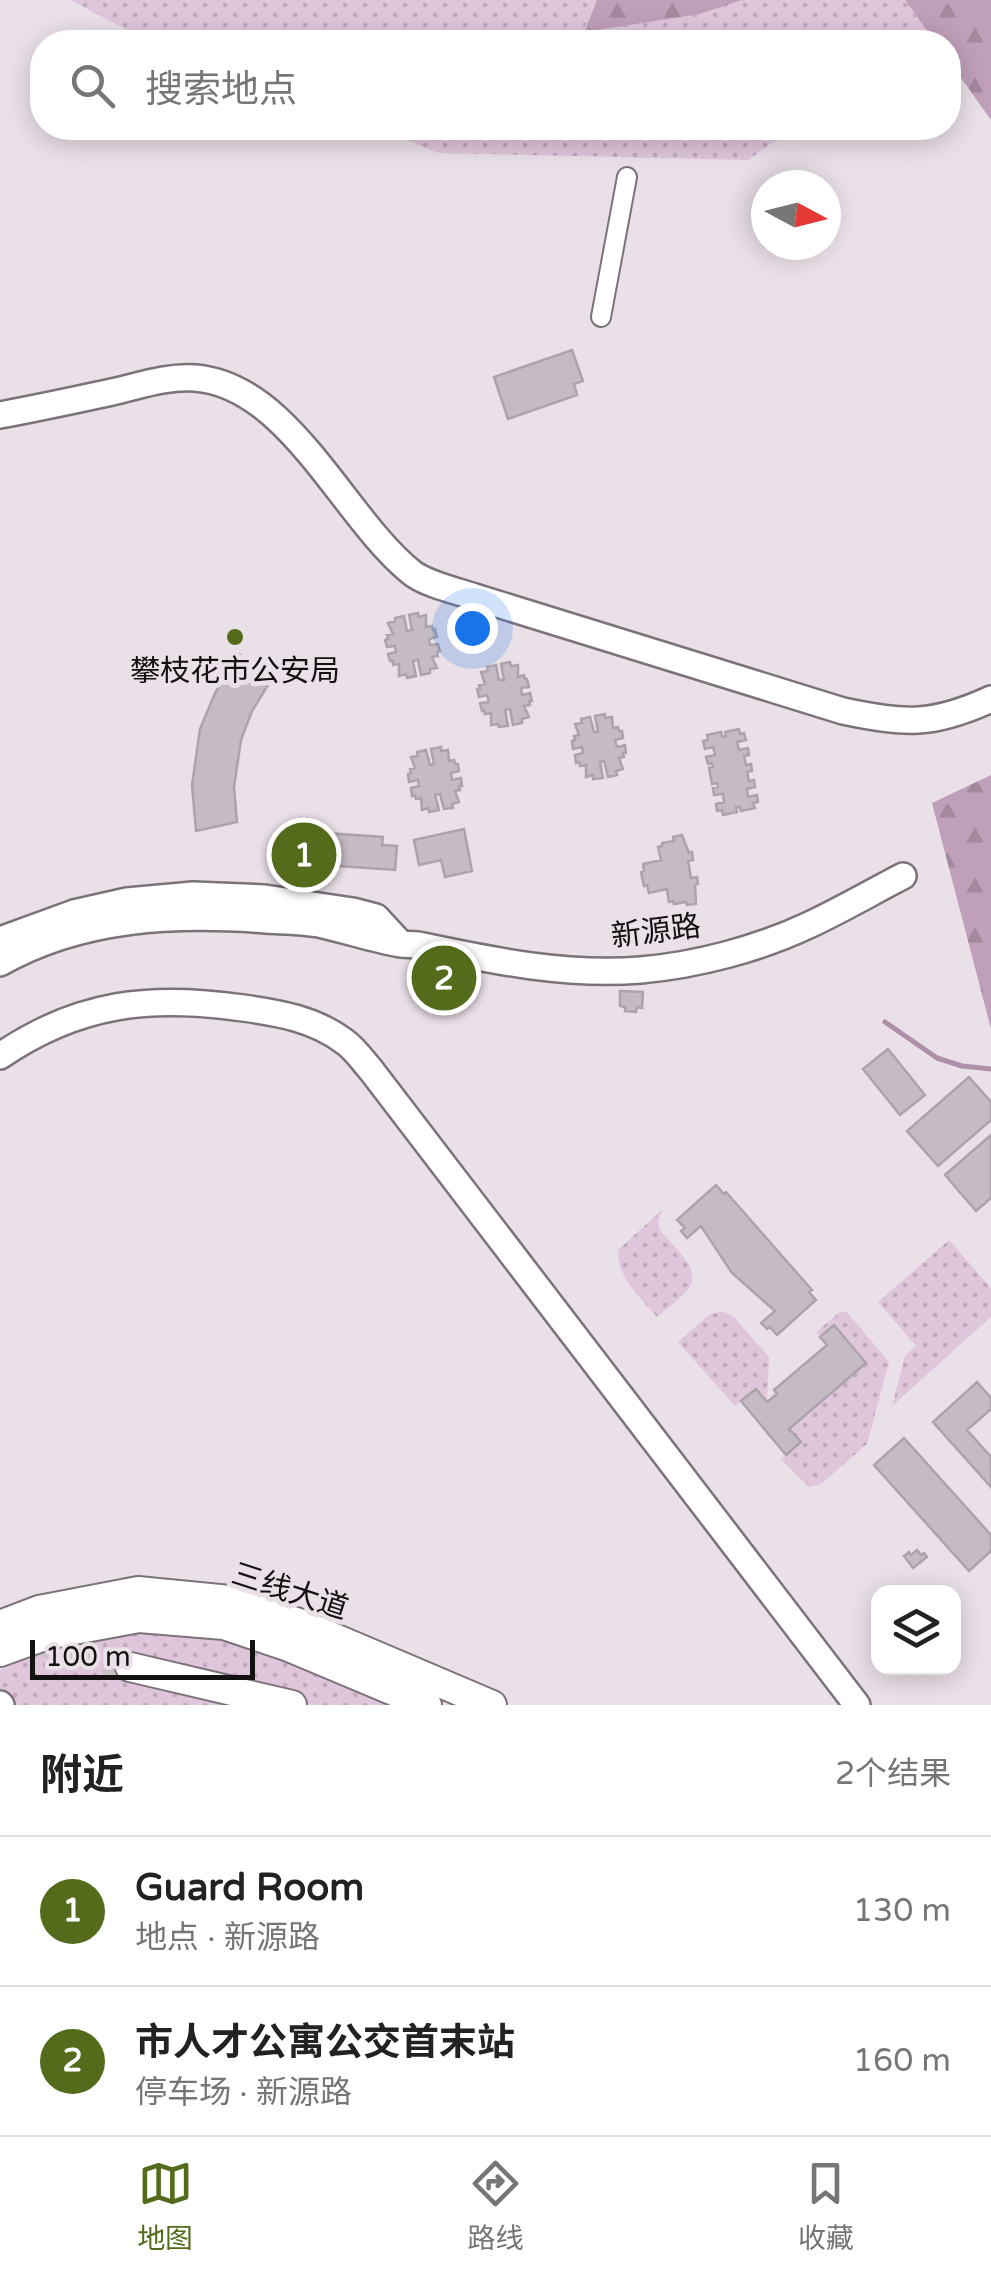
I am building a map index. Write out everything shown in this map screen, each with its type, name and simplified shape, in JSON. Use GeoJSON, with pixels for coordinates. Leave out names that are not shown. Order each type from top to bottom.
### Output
{"type":"FeatureCollection","features":[{"type":"Feature","properties":{"kind":"main road","name":"三线大道"},"geometry":{"type":"LineString","coordinates":[[0,1625],[39,1610],[138,1591],[230,1600],[300,1623],[492,1705]]}},
{"type":"Feature","properties":{"kind":"main road","name":"三线大道"},"geometry":{"type":"LineString","coordinates":[[0,1652],[47,1635],[139,1618],[224,1625],[290,1647],[426,1705]]}},
{"type":"Feature","properties":{"kind":"main road"},"geometry":{"type":"LineString","coordinates":[[130,1667],[292,1705]]}},
{"type":"Feature","properties":{"kind":"street"},"geometry":{"type":"LineString","coordinates":[[602,316],[628,177]]}},
{"type":"Feature","properties":{"kind":"street"},"geometry":{"type":"LineString","coordinates":[[0,415],[160,381],[219,381],[260,403],[290,432],[378,541],[414,576],[844,712],[918,721],[948,717],[991,699]]}},
{"type":"Feature","properties":{"kind":"street","name":"新源路"},"geometry":{"type":"LineString","coordinates":[[0,963],[52,940],[93,928],[142,919],[212,916],[316,924],[401,944],[528,966],[643,970],[770,942],[903,876]]}},
{"type":"Feature","properties":{"kind":"street","name":"新源路"},"geometry":{"type":"LineString","coordinates":[[0,940],[74,914],[126,902],[193,895],[265,898],[352,911],[376,917],[401,944]]}},
{"type":"Feature","properties":{"kind":"street"},"geometry":{"type":"LineString","coordinates":[[0,1056],[55,1024],[107,1007],[160,1000],[281,1013],[317,1025],[346,1042],[372,1070],[857,1705]]}},
{"type":"Feature","properties":{"kind":"shaded area"},"geometry":{"type":"Polygon","coordinates":[[[70,0],[597,0],[584,30],[127,30],[70,0]]]}},
{"type":"Feature","properties":{"kind":"shaded area"},"geometry":{"type":"Polygon","coordinates":[[[742,0],[905,0],[926,30],[584,30],[700,14],[742,0]]]}},
{"type":"Feature","properties":{"kind":"shaded area"},"geometry":{"type":"Polygon","coordinates":[[[406,140],[776,140],[748,160],[439,153],[406,140]]]}},
{"type":"Feature","properties":{"kind":"shaded area"},"geometry":{"type":"Polygon","coordinates":[[[663,1209],[659,1228],[689,1265],[692,1281],[681,1297],[657,1317],[625,1278],[618,1250],[663,1209]]]}},
{"type":"Feature","properties":{"kind":"shaded area"},"geometry":{"type":"Polygon","coordinates":[[[949,1240],[991,1288],[991,1317],[892,1406],[905,1356],[916,1346],[878,1302],[949,1240]]]}},
{"type":"Feature","properties":{"kind":"shaded area"},"geometry":{"type":"Polygon","coordinates":[[[722,1311],[734,1317],[769,1357],[767,1402],[755,1389],[735,1406],[678,1342],[709,1315],[722,1311]]]}},
{"type":"Feature","properties":{"kind":"shaded area"},"geometry":{"type":"Polygon","coordinates":[[[840,1312],[847,1312],[889,1362],[867,1444],[821,1484],[809,1487],[781,1459],[801,1443],[789,1429],[866,1364],[834,1325],[820,1337],[816,1332],[840,1312]]]}},
{"type":"Feature","properties":{"kind":"shaded area"},"geometry":{"type":"Polygon","coordinates":[[[140,1626],[222,1635],[399,1705],[15,1705],[0,1693],[0,1670],[51,1644],[140,1626]]]}},
{"type":"Feature","properties":{"kind":"green space"},"geometry":{"type":"Polygon","coordinates":[[[597,0],[742,0],[700,14],[585,30],[597,0]]]}},
{"type":"Feature","properties":{"kind":"green space"},"geometry":{"type":"Polygon","coordinates":[[[905,0],[991,0],[991,120],[961,78],[961,30],[926,30],[905,0]]]}},
{"type":"Feature","properties":{"kind":"green space"},"geometry":{"type":"Polygon","coordinates":[[[991,775],[991,1029],[932,803],[991,775]]]}},
{"type":"Feature","properties":{"kind":"building"},"geometry":{"type":"Polygon","coordinates":[[[572,350],[583,381],[574,384],[577,395],[508,419],[494,377],[572,350]]]}},
{"type":"Feature","properties":{"kind":"building"},"geometry":{"type":"Polygon","coordinates":[[[418,613],[419,617],[426,615],[426,627],[435,629],[437,637],[429,639],[430,645],[438,644],[440,651],[432,657],[437,668],[421,675],[418,660],[413,661],[416,676],[407,678],[406,674],[399,676],[399,664],[390,661],[388,654],[396,652],[395,646],[387,647],[385,640],[393,634],[388,623],[404,616],[407,631],[412,630],[409,615],[418,613]]]}},
{"type":"Feature","properties":{"kind":"building"},"geometry":{"type":"Polygon","coordinates":[[[239,654],[271,680],[252,711],[241,740],[234,787],[237,822],[196,831],[192,785],[200,729],[215,693],[239,654]]]}},
{"type":"Feature","properties":{"kind":"building"},"geometry":{"type":"Polygon","coordinates":[[[510,662],[511,666],[518,665],[518,677],[524,675],[527,679],[529,687],[521,688],[522,695],[530,693],[532,701],[524,706],[529,717],[522,719],[522,723],[513,725],[510,709],[505,710],[508,726],[499,727],[491,725],[491,713],[482,711],[480,703],[489,702],[487,695],[479,697],[477,689],[485,684],[481,672],[488,671],[487,667],[496,665],[499,680],[504,680],[501,664],[510,662]]]}},
{"type":"Feature","properties":{"kind":"building"},"geometry":{"type":"Polygon","coordinates":[[[605,714],[605,718],[612,717],[613,728],[622,731],[623,738],[615,740],[617,747],[625,745],[626,753],[619,758],[623,769],[616,771],[617,775],[608,777],[604,761],[600,762],[603,778],[593,779],[593,775],[586,777],[586,765],[576,763],[575,755],[583,753],[582,747],[573,749],[574,736],[579,735],[575,724],[590,717],[594,732],[598,732],[595,716],[605,714]]]}},
{"type":"Feature","properties":{"kind":"building"},"geometry":{"type":"Polygon","coordinates":[[[739,729],[746,740],[737,742],[739,750],[748,748],[749,755],[744,756],[746,765],[751,764],[752,771],[747,772],[755,787],[747,789],[748,797],[757,795],[758,802],[753,803],[755,808],[741,811],[736,807],[737,812],[723,815],[716,804],[724,802],[723,794],[714,795],[713,788],[718,787],[717,783],[712,784],[709,768],[713,767],[706,757],[715,755],[713,747],[705,749],[703,741],[708,740],[707,735],[721,732],[722,737],[725,732],[739,729]]]}},
{"type":"Feature","properties":{"kind":"building"},"geometry":{"type":"Polygon","coordinates":[[[441,747],[441,751],[448,750],[449,761],[458,764],[459,771],[451,773],[452,780],[461,778],[462,786],[455,791],[459,802],[452,804],[453,808],[444,809],[440,794],[435,795],[439,810],[429,812],[428,808],[422,810],[421,798],[412,796],[411,788],[419,786],[418,780],[409,782],[410,769],[415,768],[411,757],[426,750],[430,765],[434,764],[431,749],[441,747]]]}},
{"type":"Feature","properties":{"kind":"building"},"geometry":{"type":"Polygon","coordinates":[[[464,829],[472,871],[445,877],[441,860],[419,865],[414,840],[464,829]]]}},
{"type":"Feature","properties":{"kind":"building"},"geometry":{"type":"Polygon","coordinates":[[[312,832],[383,837],[382,845],[397,846],[395,870],[310,864],[312,832]]]}},
{"type":"Feature","properties":{"kind":"building"},"geometry":{"type":"Polygon","coordinates":[[[682,835],[689,853],[692,852],[693,860],[688,861],[691,878],[697,877],[696,904],[669,902],[667,889],[649,893],[641,872],[643,864],[661,860],[658,847],[662,843],[682,835]]]}},
{"type":"Feature","properties":{"kind":"building"},"geometry":{"type":"Polygon","coordinates":[[[299,847],[311,848],[310,864],[298,863],[299,847]]]}},
{"type":"Feature","properties":{"kind":"building"},"geometry":{"type":"Polygon","coordinates":[[[620,991],[643,992],[642,1008],[625,1011],[620,1006],[620,991]]]}},
{"type":"Feature","properties":{"kind":"building"},"geometry":{"type":"Polygon","coordinates":[[[888,1049],[925,1095],[900,1115],[863,1069],[888,1049]]]}},
{"type":"Feature","properties":{"kind":"building"},"geometry":{"type":"Polygon","coordinates":[[[969,1077],[991,1102],[991,1120],[938,1166],[907,1131],[969,1077]]]}},
{"type":"Feature","properties":{"kind":"building"},"geometry":{"type":"Polygon","coordinates":[[[991,1135],[991,1198],[976,1211],[945,1175],[991,1135]]]}},
{"type":"Feature","properties":{"kind":"building"},"geometry":{"type":"Polygon","coordinates":[[[716,1185],[812,1290],[809,1292],[816,1300],[777,1335],[761,1323],[775,1311],[732,1273],[701,1226],[687,1238],[681,1231],[685,1228],[677,1220],[716,1185]]]}},
{"type":"Feature","properties":{"kind":"building"},"geometry":{"type":"Polygon","coordinates":[[[834,1325],[866,1363],[789,1429],[801,1442],[786,1455],[741,1401],[756,1389],[767,1402],[777,1394],[774,1390],[827,1345],[820,1337],[834,1325]]]}},
{"type":"Feature","properties":{"kind":"building"},"geometry":{"type":"Polygon","coordinates":[[[977,1382],[991,1398],[991,1409],[967,1430],[991,1457],[991,1487],[933,1422],[977,1382]]]}},
{"type":"Feature","properties":{"kind":"building"},"geometry":{"type":"Polygon","coordinates":[[[904,1438],[991,1535],[991,1551],[969,1571],[874,1465],[904,1438]]]}},
{"type":"Feature","properties":{"kind":"building"},"geometry":{"type":"Polygon","coordinates":[[[917,1550],[927,1557],[913,1568],[904,1556],[917,1550]]]}},
{"type":"Feature","properties":{"kind":"waterway"},"geometry":{"type":"LineString","coordinates":[[885,1022],[937,1058],[991,1069]]}},
{"type":"Feature","properties":{"kind":"tunnel"},"geometry":{"type":"LineString","coordinates":[[25,1637],[130,1667]]}},
{"type":"Feature","properties":{"kind":"place","name":"攀枝花市公安局"},"geometry":{"type":"Point","coordinates":[235,637]}},
{"type":"Feature","properties":{"kind":"place","name":"Guard Room"},"geometry":{"type":"Point","coordinates":[304,855]}},
{"type":"Feature","properties":{"kind":"place","name":"市人才公寓公交首末站"},"geometry":{"type":"Point","coordinates":[444,978]}}]}
